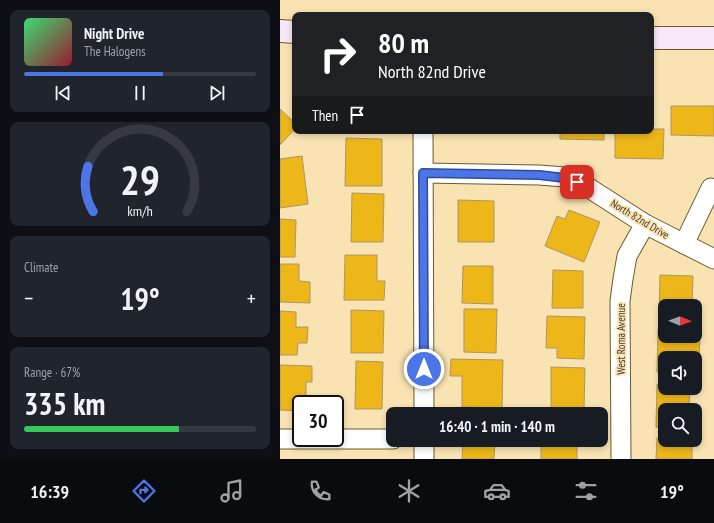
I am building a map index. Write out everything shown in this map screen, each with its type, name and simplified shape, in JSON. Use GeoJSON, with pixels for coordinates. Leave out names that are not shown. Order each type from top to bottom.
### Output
{"type":"FeatureCollection","features":[{"type":"Feature","properties":{"kind":"main road"},"geometry":{"type":"LineString","coordinates":[[280,31],[292,32]]}},
{"type":"Feature","properties":{"kind":"main road"},"geometry":{"type":"LineString","coordinates":[[654,38],[714,38]]}},
{"type":"Feature","properties":{"kind":"street"},"geometry":{"type":"LineString","coordinates":[[423,134],[424,407]]}},
{"type":"Feature","properties":{"kind":"street","name":"North 82nd Drive"},"geometry":{"type":"LineString","coordinates":[[423,173],[539,175],[565,178],[589,188],[645,224],[714,259]]}},
{"type":"Feature","properties":{"kind":"street"},"geometry":{"type":"LineString","coordinates":[[684,244],[711,188]]}},
{"type":"Feature","properties":{"kind":"street","name":"West Roma Avenue"},"geometry":{"type":"LineString","coordinates":[[621,459],[620,301],[627,256],[645,224]]}},
{"type":"Feature","properties":{"kind":"street"},"geometry":{"type":"LineString","coordinates":[[280,439],[386,439]]}},
{"type":"Feature","properties":{"kind":"street"},"geometry":{"type":"LineString","coordinates":[[424,447],[424,459]]}},
{"type":"Feature","properties":{"kind":"building"},"geometry":{"type":"Polygon","coordinates":[[[671,106],[714,106],[714,136],[671,135],[671,106]]]}},
{"type":"Feature","properties":{"kind":"building"},"geometry":{"type":"Polygon","coordinates":[[[280,109],[292,120],[292,132],[280,145],[280,109]]]}},
{"type":"Feature","properties":{"kind":"building"},"geometry":{"type":"Polygon","coordinates":[[[654,129],[664,129],[663,159],[615,158],[615,134],[654,134],[654,129]]]}},
{"type":"Feature","properties":{"kind":"building"},"geometry":{"type":"Polygon","coordinates":[[[560,134],[604,134],[604,140],[560,139],[560,134]]]}},
{"type":"Feature","properties":{"kind":"building"},"geometry":{"type":"Polygon","coordinates":[[[346,138],[382,139],[382,186],[345,186],[346,138]]]}},
{"type":"Feature","properties":{"kind":"building"},"geometry":{"type":"Polygon","coordinates":[[[302,156],[308,204],[280,208],[280,159],[302,156]]]}},
{"type":"Feature","properties":{"kind":"building"},"geometry":{"type":"Polygon","coordinates":[[[352,193],[384,194],[383,242],[351,242],[352,193]]]}},
{"type":"Feature","properties":{"kind":"building"},"geometry":{"type":"Polygon","coordinates":[[[458,200],[494,201],[494,242],[458,242],[458,200]]]}},
{"type":"Feature","properties":{"kind":"building"},"geometry":{"type":"Polygon","coordinates":[[[569,210],[600,222],[584,262],[545,246],[557,216],[565,219],[569,210]]]}},
{"type":"Feature","properties":{"kind":"building"},"geometry":{"type":"Polygon","coordinates":[[[280,219],[296,220],[295,257],[280,257],[280,219]]]}},
{"type":"Feature","properties":{"kind":"building"},"geometry":{"type":"Polygon","coordinates":[[[345,255],[377,255],[377,281],[385,281],[384,300],[344,300],[345,255]]]}},
{"type":"Feature","properties":{"kind":"building"},"geometry":{"type":"Polygon","coordinates":[[[280,264],[299,264],[299,281],[310,282],[310,303],[280,302],[280,264]]]}},
{"type":"Feature","properties":{"kind":"building"},"geometry":{"type":"Polygon","coordinates":[[[463,266],[493,266],[493,304],[462,303],[463,266]]]}},
{"type":"Feature","properties":{"kind":"building"},"geometry":{"type":"Polygon","coordinates":[[[553,270],[583,271],[583,308],[552,308],[553,270]]]}},
{"type":"Feature","properties":{"kind":"building"},"geometry":{"type":"Polygon","coordinates":[[[660,275],[693,276],[692,299],[659,299],[660,275]]]}},
{"type":"Feature","properties":{"kind":"building"},"geometry":{"type":"Polygon","coordinates":[[[464,309],[497,309],[496,353],[464,352],[464,309]]]}},
{"type":"Feature","properties":{"kind":"building"},"geometry":{"type":"Polygon","coordinates":[[[351,310],[384,311],[383,353],[351,353],[351,310]]]}},
{"type":"Feature","properties":{"kind":"building"},"geometry":{"type":"Polygon","coordinates":[[[280,311],[296,312],[296,327],[308,327],[307,343],[298,343],[297,355],[280,355],[280,311]]]}},
{"type":"Feature","properties":{"kind":"building"},"geometry":{"type":"Polygon","coordinates":[[[547,316],[585,317],[584,359],[557,358],[557,348],[546,348],[547,316]]]}},
{"type":"Feature","properties":{"kind":"building"},"geometry":{"type":"Polygon","coordinates":[[[658,329],[658,343],[700,343],[700,351],[658,351],[657,372],[658,329]]]}},
{"type":"Feature","properties":{"kind":"building"},"geometry":{"type":"Polygon","coordinates":[[[451,359],[503,360],[502,407],[462,407],[462,376],[450,376],[451,359]]]}},
{"type":"Feature","properties":{"kind":"building"},"geometry":{"type":"Polygon","coordinates":[[[356,361],[383,362],[382,409],[355,409],[356,361]]]}},
{"type":"Feature","properties":{"kind":"building"},"geometry":{"type":"Polygon","coordinates":[[[280,365],[312,366],[312,382],[306,382],[306,395],[292,395],[292,411],[280,410],[280,365]]]}},
{"type":"Feature","properties":{"kind":"building"},"geometry":{"type":"Polygon","coordinates":[[[551,367],[585,368],[584,407],[551,407],[551,367]]]}},
{"type":"Feature","properties":{"kind":"building"},"geometry":{"type":"Polygon","coordinates":[[[657,384],[658,395],[690,395],[689,403],[658,403],[658,427],[656,427],[657,384]]]}},
{"type":"Feature","properties":{"kind":"building"},"geometry":{"type":"Polygon","coordinates":[[[657,438],[658,447],[692,447],[692,459],[656,459],[657,438]]]}},
{"type":"Feature","properties":{"kind":"building"},"geometry":{"type":"Polygon","coordinates":[[[463,447],[495,447],[494,459],[462,459],[463,447]]]}},
{"type":"Feature","properties":{"kind":"building"},"geometry":{"type":"Polygon","coordinates":[[[541,447],[577,447],[577,459],[541,459],[541,447]]]}},
{"type":"Feature","properties":{"kind":"route"},"geometry":{"type":"LineString","coordinates":[[424,369],[423,173],[539,175],[565,178],[577,182]]}}]}
